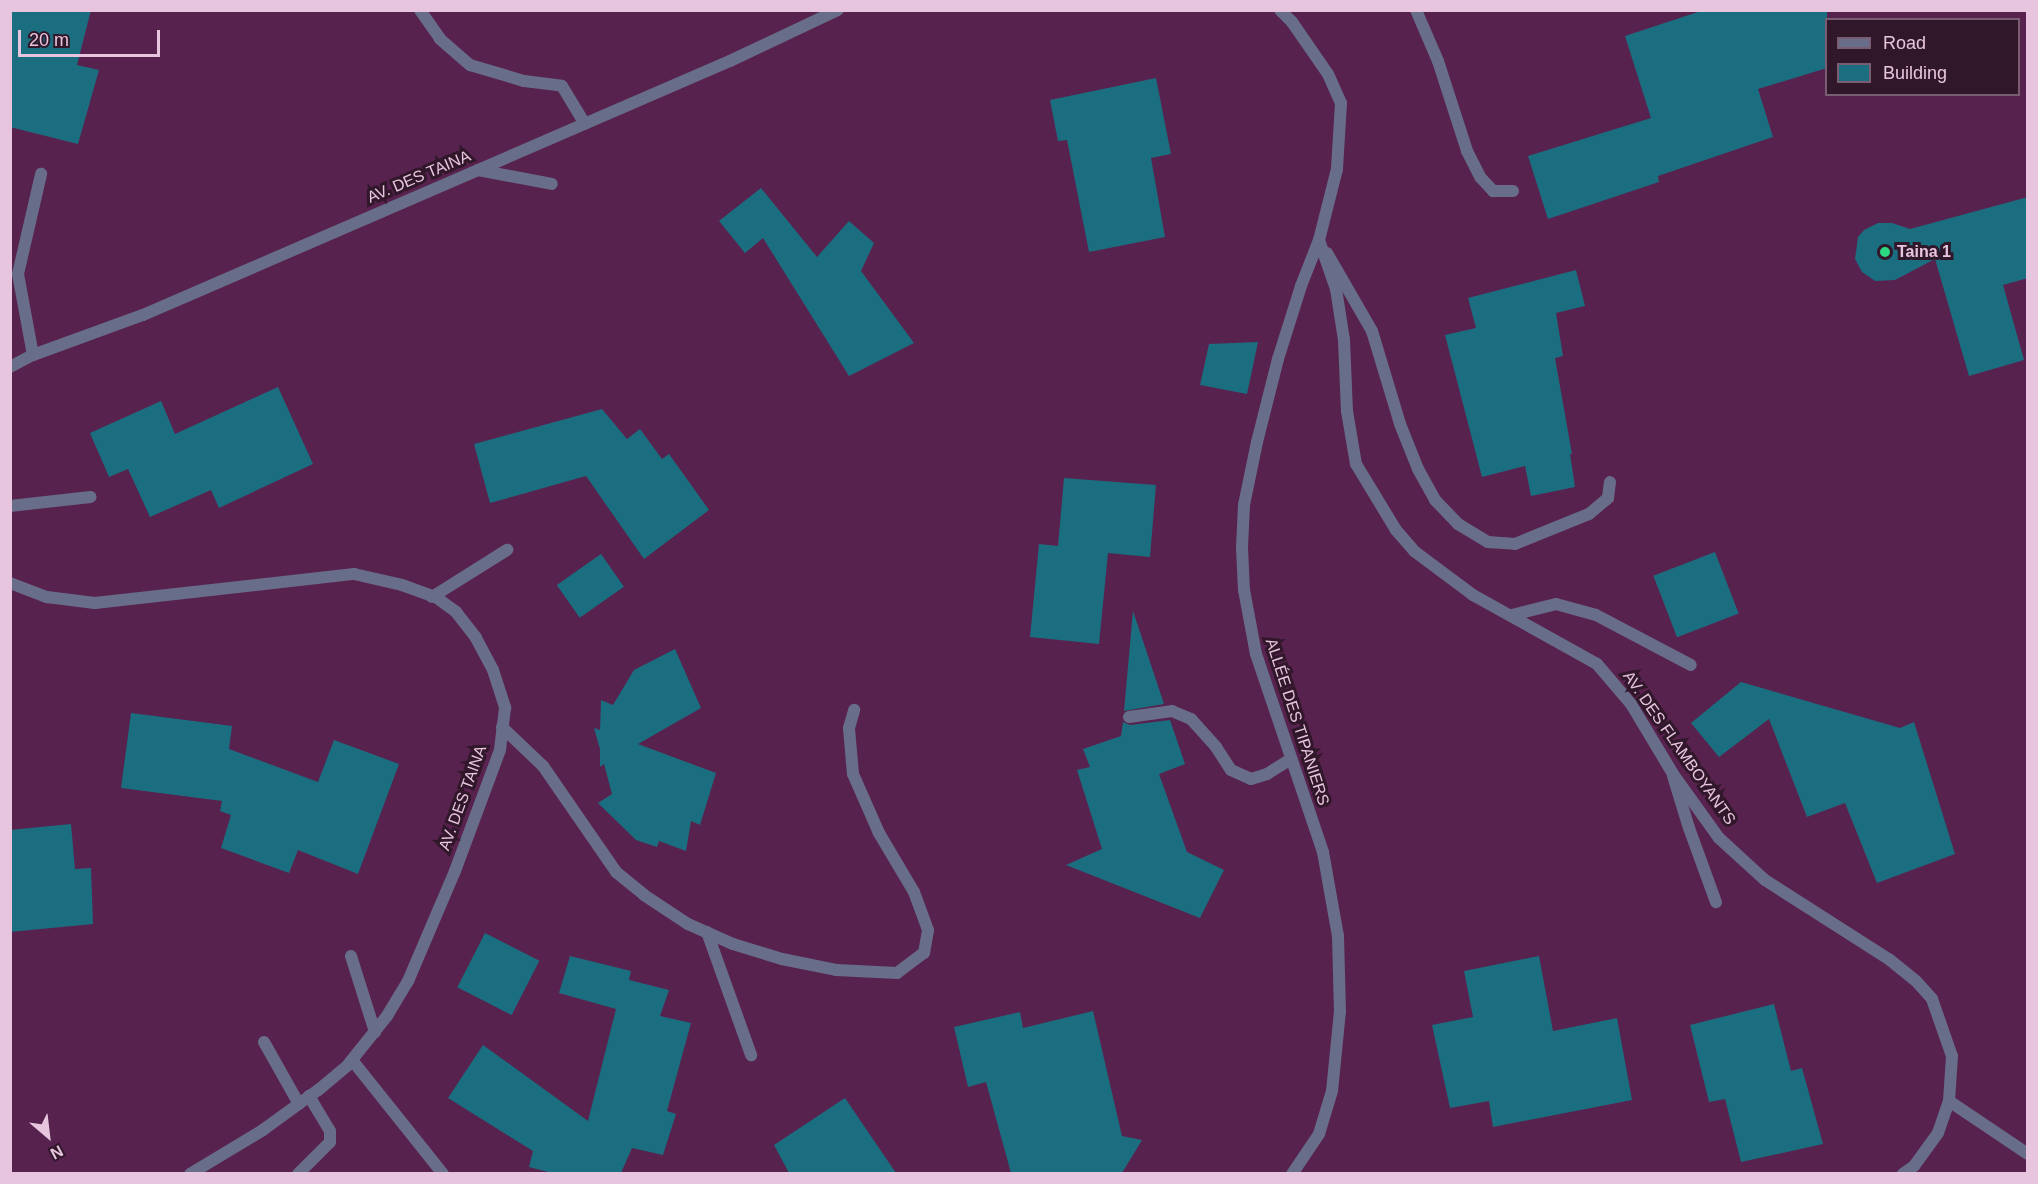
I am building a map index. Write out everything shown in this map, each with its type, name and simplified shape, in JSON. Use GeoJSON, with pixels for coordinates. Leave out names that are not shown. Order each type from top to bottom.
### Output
{"type":"FeatureCollection","features":[{"type":"Feature","properties":{"kind":"street"},"geometry":{"type":"LineString","coordinates":[[420,10],[440,39],[470,65],[524,81],[562,86],[585,124]]}},
{"type":"Feature","properties":{"kind":"street","name":"AV. DES TAINA"},"geometry":{"type":"LineString","coordinates":[[10,367],[33,355],[143,315],[730,61],[838,10]]}},
{"type":"Feature","properties":{"kind":"street","name":"ALLÉE DES TIPANIERS"},"geometry":{"type":"LineString","coordinates":[[1280,10],[1293,22],[1328,74],[1341,103],[1337,170],[1319,240],[1285,338],[1257,442],[1244,506],[1242,548],[1245,590],[1256,654],[1323,852],[1338,936],[1340,1011],[1332,1091],[1319,1134],[1292,1173]]}},
{"type":"Feature","properties":{"kind":"street"},"geometry":{"type":"LineString","coordinates":[[1416,10],[1438,61],[1467,151],[1481,178],[1494,191],[1513,191]]}},
{"type":"Feature","properties":{"kind":"street"},"geometry":{"type":"LineString","coordinates":[[478,170],[552,184]]}},
{"type":"Feature","properties":{"kind":"street"},"geometry":{"type":"LineString","coordinates":[[33,355],[18,274],[41,174]]}},
{"type":"Feature","properties":{"kind":"street"},"geometry":{"type":"LineString","coordinates":[[1319,240],[1372,331],[1400,424],[1418,469],[1435,500],[1458,524],[1488,542],[1515,544],[1590,514],[1608,498],[1610,482]]}},
{"type":"Feature","properties":{"kind":"street","name":"AV. DES FLAMBOYANTS"},"geometry":{"type":"LineString","coordinates":[[1319,240],[1338,299],[1344,340],[1347,411],[1356,464],[1377,502],[1414,551],[1473,594],[1597,664],[1631,704],[1673,774],[1719,838],[1765,880],[1890,960],[1916,981],[1932,999],[1952,1056],[1949,1101],[1938,1133],[1914,1166],[1904,1173]]}},
{"type":"Feature","properties":{"kind":"street"},"geometry":{"type":"LineString","coordinates":[[10,506],[90,497]]}},
{"type":"Feature","properties":{"kind":"street"},"geometry":{"type":"LineString","coordinates":[[432,597],[507,550]]}},
{"type":"Feature","properties":{"kind":"street","name":"AV. DES TAINA"},"geometry":{"type":"LineString","coordinates":[[10,584],[48,597],[95,603],[354,574],[402,585],[432,597],[456,612],[476,638],[493,670],[505,708],[500,750],[442,900],[408,981],[375,1032],[351,1060],[309,1096],[263,1130],[190,1173]]}},
{"type":"Feature","properties":{"kind":"street"},"geometry":{"type":"LineString","coordinates":[[1512,615],[1556,604],[1596,615],[1691,665]]}},
{"type":"Feature","properties":{"kind":"street"},"geometry":{"type":"LineString","coordinates":[[502,727],[543,766],[616,872],[644,896],[688,924],[732,944],[782,959],[836,970],[873,974],[897,973],[924,953],[928,930],[914,892],[879,833],[853,774],[849,728],[854,710]]}},
{"type":"Feature","properties":{"kind":"street"},"geometry":{"type":"LineString","coordinates":[[1129,717],[1172,711],[1191,719],[1216,747],[1231,770],[1251,779],[1267,774],[1291,759]]}},
{"type":"Feature","properties":{"kind":"street"},"geometry":{"type":"LineString","coordinates":[[1673,774],[1689,828],[1716,902]]}},
{"type":"Feature","properties":{"kind":"street"},"geometry":{"type":"LineString","coordinates":[[707,932],[751,1055]]}},
{"type":"Feature","properties":{"kind":"street"},"geometry":{"type":"LineString","coordinates":[[351,956],[375,1032]]}},
{"type":"Feature","properties":{"kind":"street"},"geometry":{"type":"LineString","coordinates":[[264,1042],[298,1104]]}},
{"type":"Feature","properties":{"kind":"street"},"geometry":{"type":"LineString","coordinates":[[351,1060],[443,1173]]}},
{"type":"Feature","properties":{"kind":"street"},"geometry":{"type":"LineString","coordinates":[[298,1173],[330,1142],[330,1131],[309,1096]]}},
{"type":"Feature","properties":{"kind":"street"},"geometry":{"type":"LineString","coordinates":[[1949,1101],[2028,1154]]}},
{"type":"Feature","properties":{"kind":"building"},"geometry":{"type":"Polygon","coordinates":[[[10,10],[91,10],[77,65],[99,70],[78,144],[10,127],[10,10]]]}},
{"type":"Feature","properties":{"kind":"building"},"geometry":{"type":"Polygon","coordinates":[[[1704,10],[1827,10],[1825,69],[1758,89],[1773,137],[1658,176],[1659,182],[1548,219],[1528,156],[1651,118],[1625,36],[1704,10]]]}},
{"type":"Feature","properties":{"kind":"building"},"geometry":{"type":"Polygon","coordinates":[[[1156,78],[1171,154],[1151,158],[1165,237],[1089,252],[1067,140],[1058,141],[1050,100],[1156,78]]]}},
{"type":"Feature","properties":{"kind":"building"},"geometry":{"type":"Polygon","coordinates":[[[761,188],[817,257],[849,221],[874,243],[861,271],[914,343],[849,376],[763,238],[745,253],[719,221],[761,188]]]}},
{"type":"Feature","properties":{"kind":"building"},"geometry":{"type":"Polygon","coordinates":[[[2028,197],[2028,278],[2003,285],[2024,360],[1969,376],[1935,259],[1895,280],[1875,281],[1862,272],[1855,259],[1858,237],[1864,230],[1878,223],[1892,223],[1910,229],[2028,197]]]}},
{"type":"Feature","properties":{"kind":"building"},"geometry":{"type":"Polygon","coordinates":[[[1576,270],[1585,306],[1556,313],[1563,356],[1555,358],[1572,454],[1570,454],[1575,487],[1531,496],[1525,466],[1482,477],[1445,335],[1476,328],[1468,298],[1576,270]]]}},
{"type":"Feature","properties":{"kind":"building"},"geometry":{"type":"Polygon","coordinates":[[[1258,342],[1247,394],[1200,385],[1209,344],[1258,342]]]}},
{"type":"Feature","properties":{"kind":"building"},"geometry":{"type":"Polygon","coordinates":[[[278,387],[313,464],[219,508],[211,490],[150,517],[128,469],[109,477],[90,433],[161,401],[175,434],[278,387]]]}},
{"type":"Feature","properties":{"kind":"building"},"geometry":{"type":"Polygon","coordinates":[[[602,409],[627,439],[640,429],[662,459],[669,454],[709,510],[644,559],[586,476],[490,503],[474,444],[602,409]]]}},
{"type":"Feature","properties":{"kind":"building"},"geometry":{"type":"Polygon","coordinates":[[[1064,478],[1156,485],[1150,557],[1108,553],[1099,644],[1030,637],[1039,544],[1058,546],[1064,478]]]}},
{"type":"Feature","properties":{"kind":"building"},"geometry":{"type":"Polygon","coordinates":[[[1715,552],[1739,614],[1677,637],[1653,576],[1715,552]]]}},
{"type":"Feature","properties":{"kind":"building"},"geometry":{"type":"Polygon","coordinates":[[[601,554],[624,587],[580,618],[557,585],[601,554]]]}},
{"type":"Feature","properties":{"kind":"building"},"geometry":{"type":"Polygon","coordinates":[[[1133,611],[1164,704],[1124,711],[1133,611]]]}},
{"type":"Feature","properties":{"kind":"building"},"geometry":{"type":"Polygon","coordinates":[[[675,649],[701,708],[638,744],[716,773],[700,825],[691,821],[686,851],[659,841],[657,847],[636,840],[598,803],[612,794],[604,764],[600,767],[600,749],[594,728],[600,730],[601,700],[613,705],[634,670],[675,649]]]}},
{"type":"Feature","properties":{"kind":"building"},"geometry":{"type":"Polygon","coordinates":[[[1741,682],[1900,728],[1914,722],[1955,854],[1877,883],[1845,803],[1807,817],[1769,719],[1719,757],[1691,723],[1741,682]]]}},
{"type":"Feature","properties":{"kind":"building"},"geometry":{"type":"Polygon","coordinates":[[[131,713],[232,726],[229,749],[318,782],[334,740],[399,764],[358,874],[298,850],[289,873],[221,848],[231,815],[220,811],[222,801],[121,788],[131,713]]]}},
{"type":"Feature","properties":{"kind":"building"},"geometry":{"type":"Polygon","coordinates":[[[1170,720],[1185,764],[1159,774],[1187,852],[1224,870],[1200,918],[1066,865],[1102,849],[1077,770],[1090,767],[1083,749],[1121,736],[1123,722],[1130,725],[1170,720]]]}},
{"type":"Feature","properties":{"kind":"building"},"geometry":{"type":"Polygon","coordinates":[[[71,824],[75,869],[91,868],[93,924],[10,932],[10,830],[71,824]]]}},
{"type":"Feature","properties":{"kind":"building"},"geometry":{"type":"Polygon","coordinates":[[[485,933],[539,961],[512,1015],[457,987],[485,933]]]}},
{"type":"Feature","properties":{"kind":"building"},"geometry":{"type":"Polygon","coordinates":[[[570,956],[631,971],[629,980],[669,990],[660,1016],[691,1023],[667,1111],[676,1114],[663,1155],[632,1148],[621,1173],[552,1173],[529,1167],[533,1151],[448,1098],[483,1045],[588,1121],[616,1009],[559,993],[570,956]]]}},
{"type":"Feature","properties":{"kind":"building"},"geometry":{"type":"Polygon","coordinates":[[[1539,956],[1553,1031],[1617,1018],[1632,1100],[1493,1127],[1489,1101],[1450,1108],[1432,1025],[1473,1017],[1464,971],[1539,956]]]}},
{"type":"Feature","properties":{"kind":"building"},"geometry":{"type":"Polygon","coordinates":[[[1774,1004],[1791,1071],[1802,1068],[1823,1144],[1741,1162],[1725,1099],[1709,1102],[1690,1025],[1774,1004]]]}},
{"type":"Feature","properties":{"kind":"building"},"geometry":{"type":"Polygon","coordinates":[[[1093,1011],[1122,1136],[1142,1140],[1122,1173],[1011,1173],[986,1082],[968,1087],[954,1027],[1020,1012],[1023,1028],[1093,1011]]]}},
{"type":"Feature","properties":{"kind":"building"},"geometry":{"type":"Polygon","coordinates":[[[845,1098],[896,1173],[789,1173],[774,1145],[845,1098]]]}},
{"type":"Feature","properties":{"kind":"place","name":"Taina 1"},"geometry":{"type":"Point","coordinates":[1885,252]}}]}
